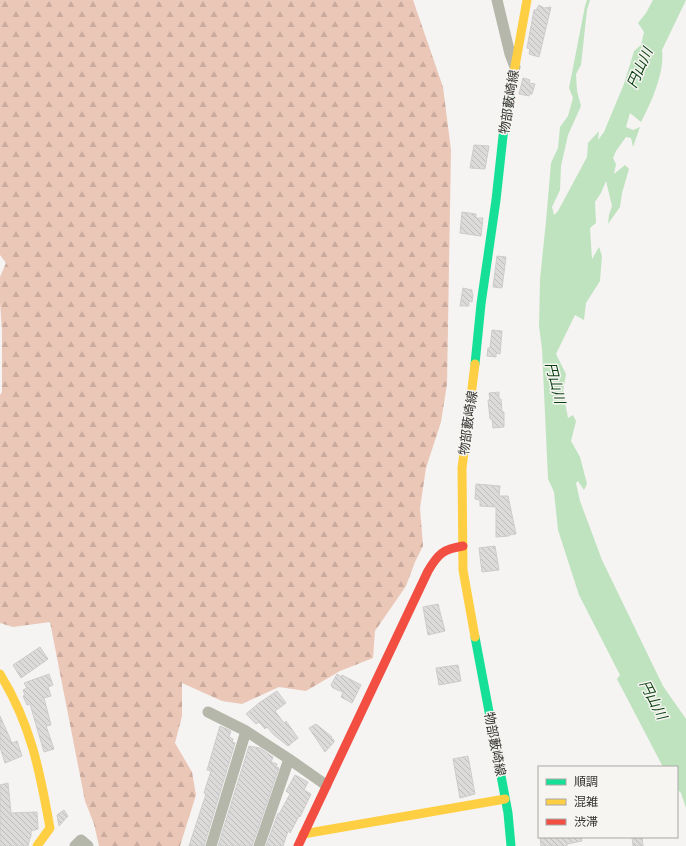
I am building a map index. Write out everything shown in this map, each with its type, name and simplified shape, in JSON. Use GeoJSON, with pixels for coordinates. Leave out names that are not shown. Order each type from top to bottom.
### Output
{"type":"FeatureCollection","features":[{"type":"Feature","properties":{"kind":"main road","name":"物部藪崎線"},"geometry":{"type":"LineString","coordinates":[[511,846],[508,813],[463,570],[462,468],[472,403],[481,304],[496,200],[504,127],[527,0]]}},
{"type":"Feature","properties":{"kind":"main road"},"geometry":{"type":"LineString","coordinates":[[298,846],[428,571],[437,556],[448,548],[463,546]]}},
{"type":"Feature","properties":{"kind":"main road"},"geometry":{"type":"LineString","coordinates":[[0,674],[24,717],[37,759],[50,828],[37,846]]}},
{"type":"Feature","properties":{"kind":"main road"},"geometry":{"type":"LineString","coordinates":[[303,834],[505,799]]}},
{"type":"Feature","properties":{"kind":"street"},"geometry":{"type":"LineString","coordinates":[[497,0],[510,54],[515,67]]}},
{"type":"Feature","properties":{"kind":"street"},"geometry":{"type":"LineString","coordinates":[[208,712],[246,731],[326,785]]}},
{"type":"Feature","properties":{"kind":"street"},"geometry":{"type":"LineString","coordinates":[[211,846],[246,731]]}},
{"type":"Feature","properties":{"kind":"street"},"geometry":{"type":"LineString","coordinates":[[259,846],[289,759]]}},
{"type":"Feature","properties":{"kind":"street"},"geometry":{"type":"LineString","coordinates":[[75,846],[80,840],[88,846]]}},
{"type":"Feature","properties":{"kind":"green space"},"geometry":{"type":"Polygon","coordinates":[[[0,0],[413,0],[443,87],[451,150],[447,384],[441,422],[426,468],[420,508],[423,546],[406,586],[375,631],[373,658],[340,671],[306,691],[279,687],[242,704],[222,701],[182,683],[182,716],[175,743],[192,772],[196,795],[180,846],[99,846],[94,824],[85,801],[50,622],[13,627],[0,623],[0,395],[2,392],[2,331],[0,277],[6,263],[0,255],[0,0]]]}},
{"type":"Feature","properties":{"kind":"water","name":"円山川"},"geometry":{"type":"Polygon","coordinates":[[[587,0],[590,0],[587,10],[581,65],[576,74],[577,91],[581,106],[568,135],[561,166],[560,190],[552,207],[554,215],[558,211],[587,157],[588,143],[599,131],[598,140],[604,132],[624,84],[634,51],[641,45],[644,32],[638,23],[646,13],[653,0],[686,0],[662,50],[659,77],[653,97],[641,122],[630,113],[626,127],[633,130],[640,127],[633,147],[631,138],[626,137],[613,158],[616,164],[614,174],[625,165],[629,169],[622,193],[620,207],[608,224],[612,206],[606,181],[595,202],[596,223],[590,228],[592,259],[599,247],[602,256],[600,281],[586,303],[584,320],[575,315],[556,354],[566,374],[563,392],[568,418],[573,415],[576,421],[571,441],[580,457],[587,484],[584,490],[578,481],[576,483],[580,501],[602,560],[663,686],[686,719],[686,808],[681,793],[678,790],[678,766],[662,766],[617,679],[620,675],[579,595],[558,530],[554,492],[548,479],[542,349],[539,326],[540,279],[551,163],[558,148],[560,127],[568,116],[573,98],[569,88],[587,0]]]}},
{"type":"Feature","properties":{"kind":"building"},"geometry":{"type":"Polygon","coordinates":[[[539,5],[544,8],[551,7],[539,57],[529,54],[530,49],[527,48],[534,10],[536,10],[539,5]]]}},
{"type":"Feature","properties":{"kind":"building"},"geometry":{"type":"Polygon","coordinates":[[[523,78],[530,80],[529,83],[535,84],[532,94],[529,94],[529,96],[519,94],[523,78]]]}},
{"type":"Feature","properties":{"kind":"building"},"geometry":{"type":"Polygon","coordinates":[[[474,145],[489,146],[485,169],[470,168],[474,145]]]}},
{"type":"Feature","properties":{"kind":"building"},"geometry":{"type":"Polygon","coordinates":[[[462,212],[476,214],[476,218],[483,218],[481,236],[460,233],[462,212]]]}},
{"type":"Feature","properties":{"kind":"building"},"geometry":{"type":"Polygon","coordinates":[[[497,256],[506,257],[502,288],[493,287],[497,256]]]}},
{"type":"Feature","properties":{"kind":"building"},"geometry":{"type":"Polygon","coordinates":[[[463,288],[472,290],[472,302],[469,301],[469,306],[460,306],[463,288]]]}},
{"type":"Feature","properties":{"kind":"building"},"geometry":{"type":"Polygon","coordinates":[[[492,330],[502,331],[500,354],[496,353],[496,357],[487,356],[488,348],[490,348],[492,330]]]}},
{"type":"Feature","properties":{"kind":"building"},"geometry":{"type":"Polygon","coordinates":[[[499,392],[502,412],[504,412],[504,427],[493,428],[492,419],[490,419],[488,400],[490,400],[489,393],[499,392]]]}},
{"type":"Feature","properties":{"kind":"building"},"geometry":{"type":"Polygon","coordinates":[[[476,484],[500,486],[499,496],[508,496],[516,534],[496,537],[496,507],[480,506],[480,500],[475,499],[476,484]]]}},
{"type":"Feature","properties":{"kind":"building"},"geometry":{"type":"Polygon","coordinates":[[[495,546],[499,570],[482,572],[479,548],[495,546]]]}},
{"type":"Feature","properties":{"kind":"building"},"geometry":{"type":"Polygon","coordinates":[[[438,604],[445,631],[428,635],[423,607],[438,604]]]}},
{"type":"Feature","properties":{"kind":"building"},"geometry":{"type":"Polygon","coordinates":[[[40,647],[48,659],[21,678],[13,665],[40,647]]]}},
{"type":"Feature","properties":{"kind":"building"},"geometry":{"type":"Polygon","coordinates":[[[458,665],[461,681],[439,685],[436,668],[458,665]]]}},
{"type":"Feature","properties":{"kind":"building"},"geometry":{"type":"Polygon","coordinates":[[[49,674],[53,685],[48,687],[51,696],[44,698],[51,725],[46,726],[54,749],[44,752],[30,704],[27,705],[23,696],[25,695],[23,690],[27,688],[24,683],[49,674]]]}},
{"type":"Feature","properties":{"kind":"building"},"geometry":{"type":"Polygon","coordinates":[[[337,674],[361,685],[352,703],[341,697],[343,692],[333,688],[331,685],[337,674]]]}},
{"type":"Feature","properties":{"kind":"building"},"geometry":{"type":"Polygon","coordinates":[[[277,691],[286,703],[275,711],[284,723],[286,721],[298,738],[288,746],[274,735],[267,727],[265,729],[259,722],[256,724],[246,714],[277,691]]]}},
{"type":"Feature","properties":{"kind":"building"},"geometry":{"type":"Polygon","coordinates":[[[0,716],[12,743],[17,741],[22,756],[5,763],[0,747],[0,716]]]}},
{"type":"Feature","properties":{"kind":"building"},"geometry":{"type":"Polygon","coordinates":[[[316,724],[334,740],[325,752],[309,728],[316,724]]]}},
{"type":"Feature","properties":{"kind":"building"},"geometry":{"type":"Polygon","coordinates":[[[220,726],[231,731],[229,737],[233,739],[232,742],[235,743],[204,846],[189,846],[206,794],[204,793],[211,771],[207,770],[220,726]]]}},
{"type":"Feature","properties":{"kind":"building"},"geometry":{"type":"Polygon","coordinates":[[[249,746],[260,748],[273,757],[271,762],[277,764],[276,767],[279,768],[252,846],[218,846],[249,746]]]}},
{"type":"Feature","properties":{"kind":"building"},"geometry":{"type":"Polygon","coordinates":[[[468,756],[475,794],[460,798],[453,759],[468,756]]]}},
{"type":"Feature","properties":{"kind":"building"},"geometry":{"type":"Polygon","coordinates":[[[295,775],[308,782],[304,790],[311,794],[300,817],[299,816],[290,833],[288,831],[283,846],[266,846],[278,813],[279,814],[290,794],[286,791],[295,775]]]}},
{"type":"Feature","properties":{"kind":"building"},"geometry":{"type":"Polygon","coordinates":[[[8,783],[11,813],[37,812],[38,829],[31,831],[28,846],[0,846],[0,785],[8,783]]]}},
{"type":"Feature","properties":{"kind":"building"},"geometry":{"type":"Polygon","coordinates":[[[64,810],[68,816],[59,826],[57,815],[64,810]]]}},
{"type":"Feature","properties":{"kind":"building"},"geometry":{"type":"Polygon","coordinates":[[[540,838],[581,838],[582,841],[567,844],[567,846],[541,846],[540,838]]]}},
{"type":"Feature","properties":{"kind":"building"},"geometry":{"type":"Polygon","coordinates":[[[632,838],[642,838],[643,846],[633,846],[632,838]]]}},
{"type":"Feature","properties":{"kind":"traffic: fast"},"geometry":{"type":"LineString","coordinates":[[475,364],[481,304],[496,200],[504,127],[514,72]]}},
{"type":"Feature","properties":{"kind":"traffic: fast"},"geometry":{"type":"LineString","coordinates":[[475,637],[508,813],[511,846]]}},
{"type":"Feature","properties":{"kind":"traffic: slow"},"geometry":{"type":"LineString","coordinates":[[514,72],[527,0]]}},
{"type":"Feature","properties":{"kind":"traffic: slow"},"geometry":{"type":"LineString","coordinates":[[475,364],[462,468],[463,570],[475,637]]}},
{"type":"Feature","properties":{"kind":"traffic: slow"},"geometry":{"type":"LineString","coordinates":[[0,674],[11,693],[27,730],[38,768],[50,828],[37,846]]}},
{"type":"Feature","properties":{"kind":"traffic: slow"},"geometry":{"type":"LineString","coordinates":[[303,834],[505,799]]}},
{"type":"Feature","properties":{"kind":"traffic: jam"},"geometry":{"type":"LineString","coordinates":[[298,846],[428,571],[438,556],[442,553],[450,549],[463,546]]}}]}
